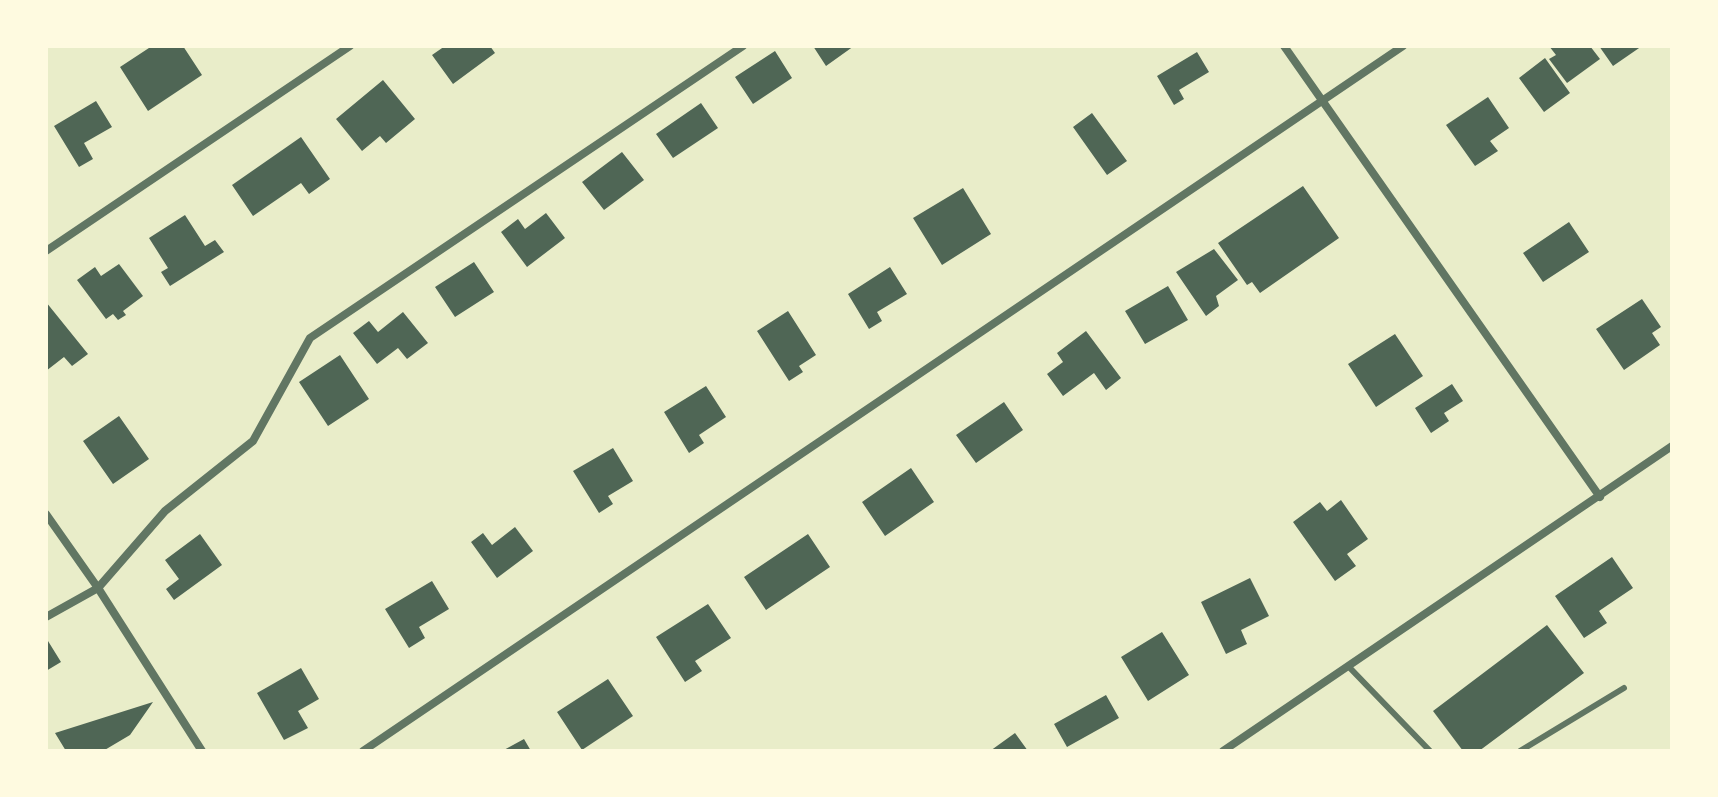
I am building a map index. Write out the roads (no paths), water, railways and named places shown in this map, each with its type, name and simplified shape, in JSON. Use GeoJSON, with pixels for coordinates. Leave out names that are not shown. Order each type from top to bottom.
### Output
{"type":"FeatureCollection","features":[{"type":"Feature","properties":{"kind":"street"},"geometry":{"type":"LineString","coordinates":[[46,251],[350,46]]}},
{"type":"Feature","properties":{"kind":"street"},"geometry":{"type":"LineString","coordinates":[[46,617],[98,588],[165,511],[253,441],[310,338],[743,46]]}},
{"type":"Feature","properties":{"kind":"street"},"geometry":{"type":"LineString","coordinates":[[1284,46],[1600,497]]}},
{"type":"Feature","properties":{"kind":"street"},"geometry":{"type":"LineString","coordinates":[[363,751],[1403,46]]}},
{"type":"Feature","properties":{"kind":"street"},"geometry":{"type":"LineString","coordinates":[[1223,751],[1672,446]]}},
{"type":"Feature","properties":{"kind":"street"},"geometry":{"type":"LineString","coordinates":[[46,514],[98,588],[202,751]]}},
{"type":"Feature","properties":{"kind":"lane"},"geometry":{"type":"LineString","coordinates":[[1349,667],[1430,751]]}},
{"type":"Feature","properties":{"kind":"lane"},"geometry":{"type":"LineString","coordinates":[[1520,751],[1624,688]]}}]}
